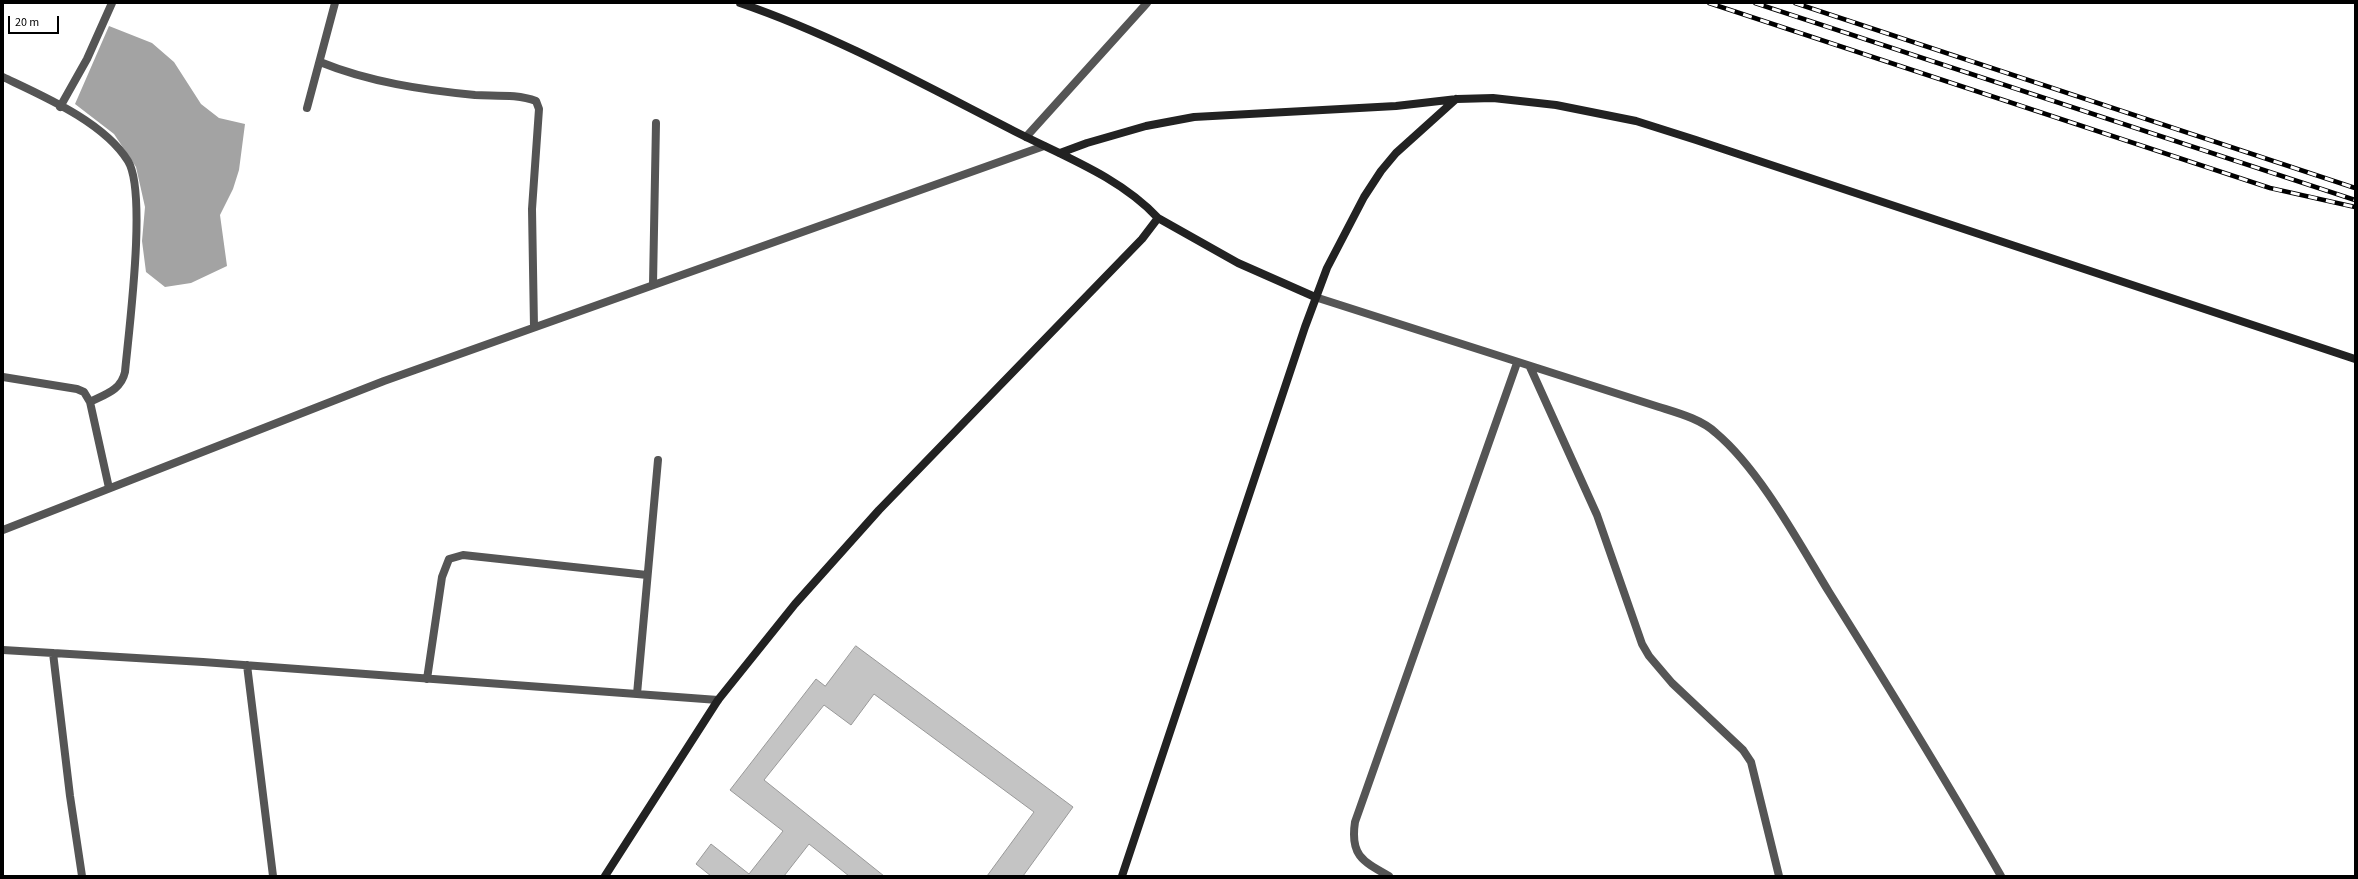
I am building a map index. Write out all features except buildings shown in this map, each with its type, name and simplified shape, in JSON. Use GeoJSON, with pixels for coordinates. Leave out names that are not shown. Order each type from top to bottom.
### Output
{"type":"FeatureCollection","features":[{"type":"Feature","properties":{"kind":"street"},"geometry":{"type":"LineString","coordinates":[[60,107],[87,59],[112,3]]}},
{"type":"Feature","properties":{"kind":"street"},"geometry":{"type":"LineString","coordinates":[[307,108],[335,3]]}},
{"type":"Feature","properties":{"kind":"street"},"geometry":{"type":"LineString","coordinates":[[740,3],[857,50],[919,80],[1026,137],[1060,153],[1130,194],[1158,218],[1238,262],[1315,297],[1692,418],[1715,431],[1733,448],[1762,487],[1796,538],[1915,730],[2001,876]]}},
{"type":"Feature","properties":{"kind":"street"},"geometry":{"type":"LineString","coordinates":[[1026,137],[1147,3]]}},
{"type":"Feature","properties":{"kind":"street"},"geometry":{"type":"LineString","coordinates":[[320,62],[350,74],[376,80],[475,95],[536,101],[540,110],[532,209],[534,327]]}},
{"type":"Feature","properties":{"kind":"street"},"geometry":{"type":"LineString","coordinates":[[3,77],[60,107],[111,140],[128,161],[136,185],[136,229],[126,372],[123,380],[114,390],[90,402]]}},
{"type":"Feature","properties":{"kind":"street"},"geometry":{"type":"LineString","coordinates":[[1060,153],[1108,136],[1146,126],[1194,117],[1396,106],[1457,99],[1493,98],[1556,105],[1636,121],[2355,359]]}},
{"type":"Feature","properties":{"kind":"street"},"geometry":{"type":"LineString","coordinates":[[1122,876],[1315,297],[1327,268],[1364,197],[1380,171],[1396,152],[1457,99]]}},
{"type":"Feature","properties":{"kind":"street"},"geometry":{"type":"LineString","coordinates":[[653,284],[656,123]]}},
{"type":"Feature","properties":{"kind":"street"},"geometry":{"type":"LineString","coordinates":[[3,530],[384,381],[1044,146]]}},
{"type":"Feature","properties":{"kind":"street"},"geometry":{"type":"LineString","coordinates":[[605,876],[718,700],[796,604],[879,510],[1142,239],[1158,218]]}},
{"type":"Feature","properties":{"kind":"street"},"geometry":{"type":"LineString","coordinates":[[1389,876],[1368,864],[1358,854],[1354,847],[1353,834],[1355,822],[1517,363]]}},
{"type":"Feature","properties":{"kind":"street"},"geometry":{"type":"LineString","coordinates":[[1530,367],[1597,515],[1646,650],[1672,683],[1743,750],[1751,762],[1779,876]]}},
{"type":"Feature","properties":{"kind":"street"},"geometry":{"type":"LineString","coordinates":[[3,377],[77,389],[84,392],[90,402],[109,488]]}},
{"type":"Feature","properties":{"kind":"street"},"geometry":{"type":"LineString","coordinates":[[637,694],[658,460]]}},
{"type":"Feature","properties":{"kind":"street"},"geometry":{"type":"LineString","coordinates":[[427,679],[442,577],[450,559],[464,555],[647,575]]}},
{"type":"Feature","properties":{"kind":"street"},"geometry":{"type":"LineString","coordinates":[[3,650],[247,665],[718,700]]}},
{"type":"Feature","properties":{"kind":"street"},"geometry":{"type":"LineString","coordinates":[[53,653],[70,796],[82,876]]}},
{"type":"Feature","properties":{"kind":"street"},"geometry":{"type":"LineString","coordinates":[[247,665],[273,876]]}},
{"type":"Feature","properties":{"kind":"shaded area"},"geometry":{"type":"Polygon","coordinates":[[[109,26],[152,43],[174,62],[201,104],[219,118],[245,124],[239,170],[233,189],[220,215],[227,266],[191,283],[165,287],[146,272],[142,241],[145,207],[136,167],[114,134],[75,104],[109,26]]]}},
{"type":"Feature","properties":{"kind":"railway"},"geometry":{"type":"LineString","coordinates":[[1709,3],[2270,188],[2355,207]]}},
{"type":"Feature","properties":{"kind":"railway"},"geometry":{"type":"LineString","coordinates":[[1755,3],[2355,200]]}},
{"type":"Feature","properties":{"kind":"railway"},"geometry":{"type":"LineString","coordinates":[[1795,3],[2355,188]]}}]}
